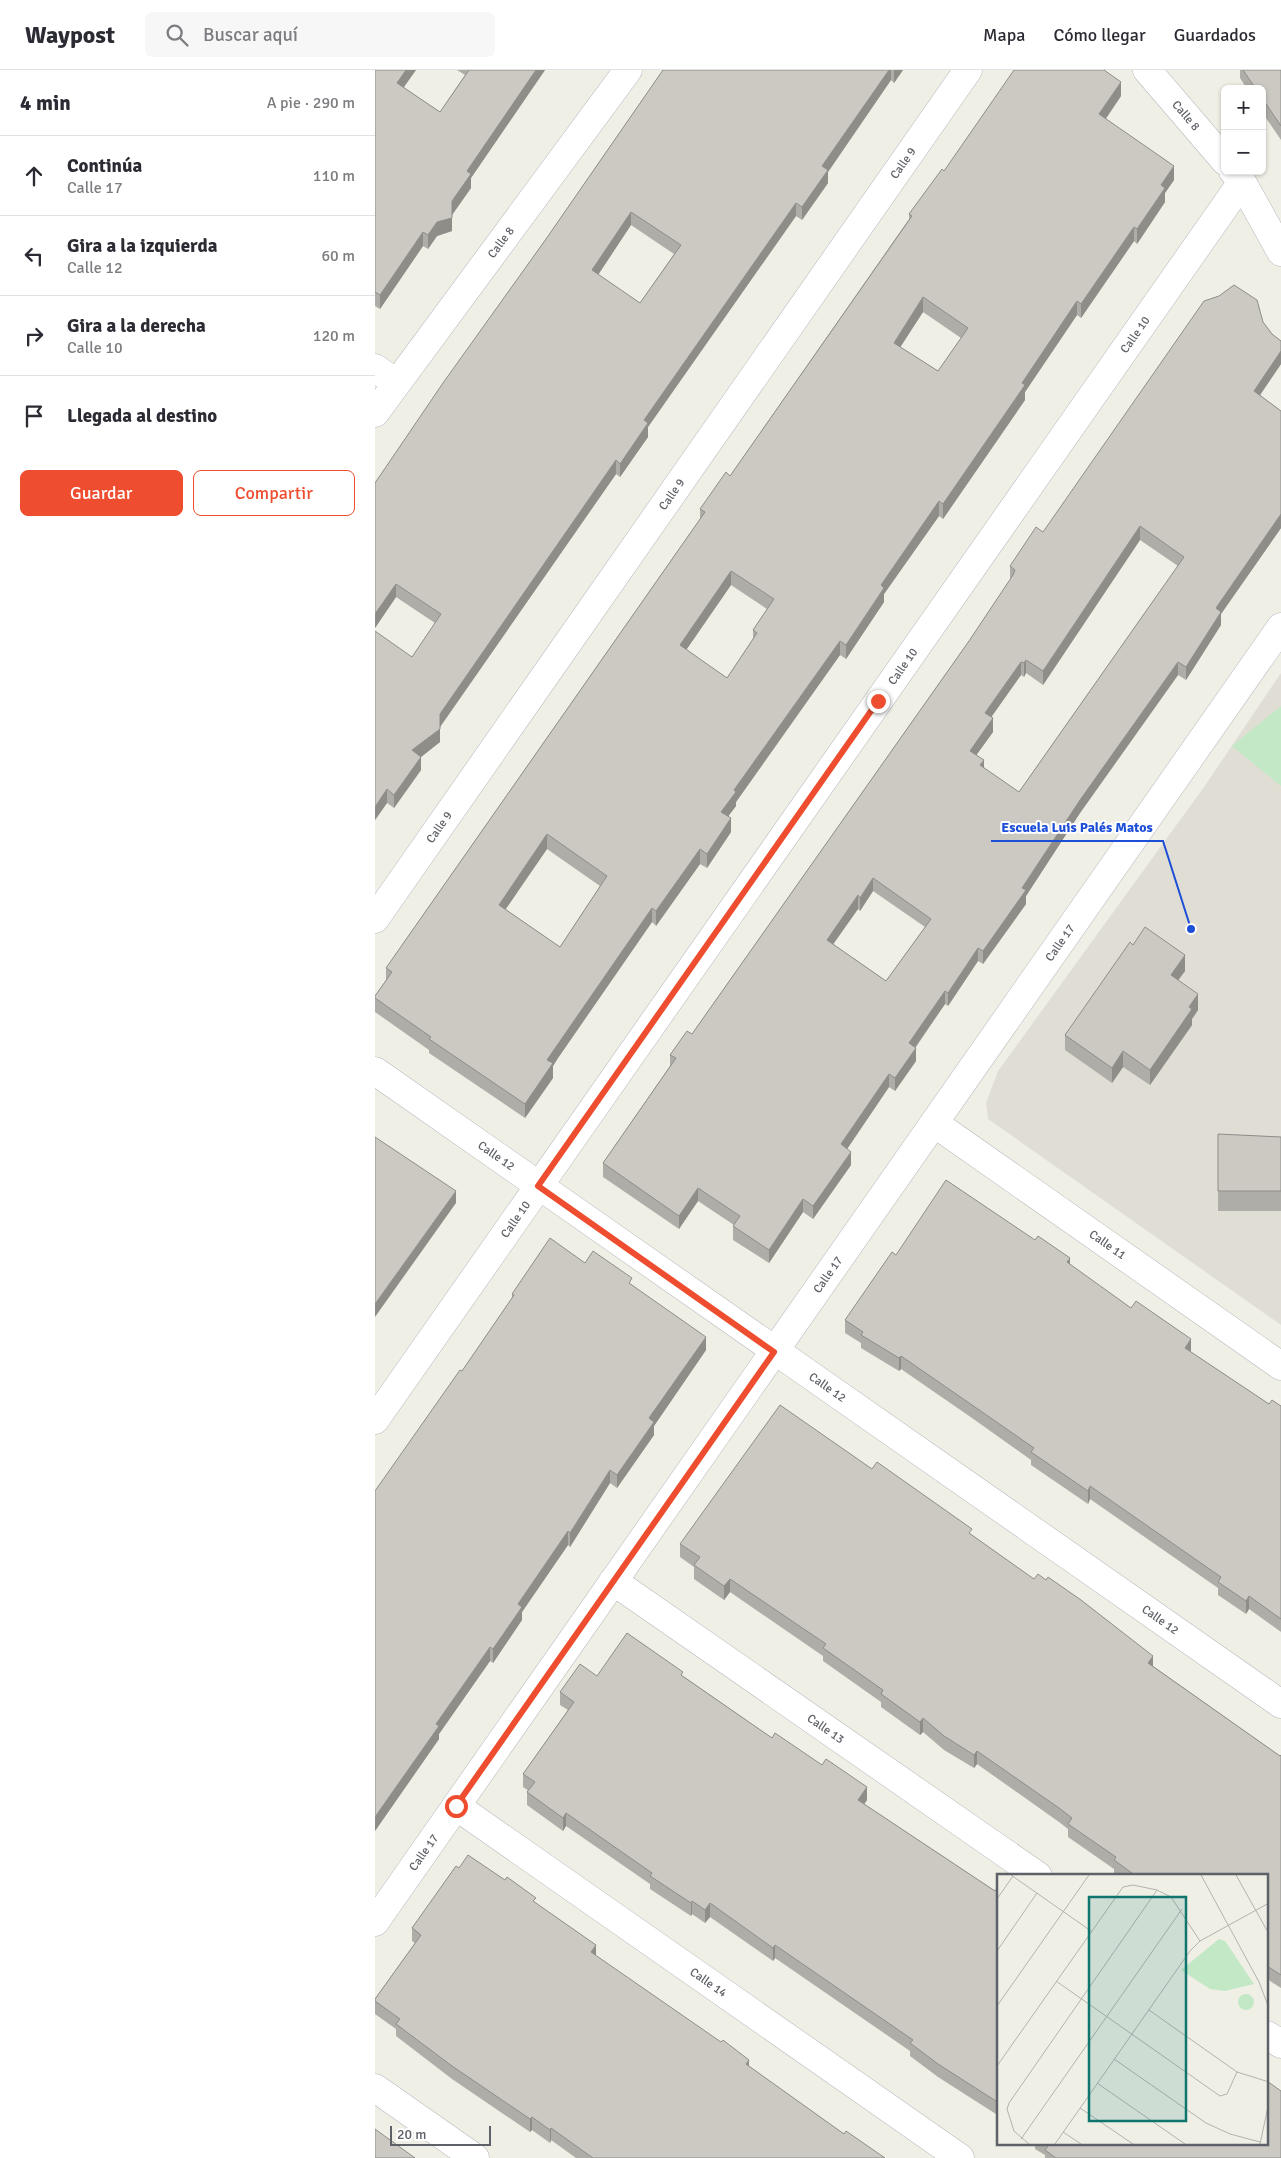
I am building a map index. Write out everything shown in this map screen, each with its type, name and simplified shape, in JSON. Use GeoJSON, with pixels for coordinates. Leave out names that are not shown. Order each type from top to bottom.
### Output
{"type":"FeatureCollection","features":[{"type":"Feature","properties":{"kind":"street","name":"Calle 8"},"geometry":{"type":"LineString","coordinates":[[375,413],[386,375],[628,70]]}},
{"type":"Feature","properties":{"kind":"street","name":"Calle 9"},"geometry":{"type":"LineString","coordinates":[[375,918],[968,70]]}},
{"type":"Feature","properties":{"kind":"street","name":"Calle 8"},"geometry":{"type":"LineString","coordinates":[[1147,70],[1221,156]]}},
{"type":"Feature","properties":{"kind":"street"},"geometry":{"type":"LineString","coordinates":[[1238,177],[1281,252]]}},
{"type":"Feature","properties":{"kind":"street","name":"Calle 10"},"geometry":{"type":"LineString","coordinates":[[375,1420],[1238,177]]}},
{"type":"Feature","properties":{"kind":"street","name":"Calle 17"},"geometry":{"type":"LineString","coordinates":[[375,1922],[1281,627]]}},
{"type":"Feature","properties":{"kind":"street","name":"Calle 12"},"geometry":{"type":"LineString","coordinates":[[375,1071],[774,1352],[1281,1704]]}},
{"type":"Feature","properties":{"kind":"street","name":"Calle 11"},"geometry":{"type":"LineString","coordinates":[[934,1123],[1281,1366]]}},
{"type":"Feature","properties":{"kind":"street","name":"Calle 13"},"geometry":{"type":"LineString","coordinates":[[613,1581],[1035,1874]]}},
{"type":"Feature","properties":{"kind":"street","name":"Calle 14"},"geometry":{"type":"LineString","coordinates":[[456,1806],[960,2158]]}},
{"type":"Feature","properties":{"kind":"street"},"geometry":{"type":"LineString","coordinates":[[1269,2035],[1281,2044]]}},
{"type":"Feature","properties":{"kind":"street"},"geometry":{"type":"LineString","coordinates":[[375,2088],[475,2158]]}},
{"type":"Feature","properties":{"kind":"shaded area"},"geometry":{"type":"Polygon","coordinates":[[[1281,673],[1281,1325],[988,1119],[986,1103],[998,1071],[1204,787],[1281,673]]]}},
{"type":"Feature","properties":{"kind":"green space"},"geometry":{"type":"Polygon","coordinates":[[[1281,706],[1281,786],[1232,746],[1281,706]]]}},
{"type":"Feature","properties":{"kind":"building"},"geometry":{"type":"Polygon","coordinates":[[[375,70],[406,70],[397,83],[440,112],[469,70],[536,70],[467,171],[471,174],[452,201],[452,218],[437,222],[428,235],[423,232],[380,295],[375,292],[375,70]]]}},
{"type":"Feature","properties":{"kind":"building"},"geometry":{"type":"Polygon","coordinates":[[[663,70],[889,70],[822,166],[828,170],[802,207],[796,203],[644,420],[648,423],[620,464],[616,460],[440,714],[440,729],[412,750],[421,757],[394,795],[387,789],[375,807],[375,631],[412,657],[441,614],[396,584],[375,614],[375,483],[443,383],[663,70]],[[631,212],[592,270],[640,303],[681,245],[631,212]]]}},
{"type":"Feature","properties":{"kind":"building"},"geometry":{"type":"Polygon","coordinates":[[[1014,70],[1104,70],[1121,82],[1099,114],[1174,166],[1161,185],[1165,188],[1137,229],[1134,227],[1081,304],[1077,301],[1022,383],[1025,385],[943,504],[939,501],[881,585],[884,588],[846,645],[840,641],[734,790],[736,792],[721,812],[731,818],[707,854],[700,849],[656,911],[652,908],[547,1060],[553,1063],[525,1104],[429,1039],[431,1037],[375,998],[392,972],[386,968],[705,512],[700,509],[726,472],[730,476],[912,216],[909,214],[942,169],[944,171],[1014,70]],[[923,297],[894,343],[938,371],[968,328],[923,297]],[[731,571],[680,645],[727,678],[757,633],[753,630],[774,599],[731,571]],[[547,834],[499,905],[560,947],[607,876],[547,834]]]}},
{"type":"Feature","properties":{"kind":"building"},"geometry":{"type":"Polygon","coordinates":[[[1243,70],[1281,70],[1281,126],[1266,104],[1266,85],[1253,85],[1243,70]]]}},
{"type":"Feature","properties":{"kind":"building"},"geometry":{"type":"Polygon","coordinates":[[[1234,285],[1257,300],[1263,322],[1272,334],[1281,341],[1281,351],[1254,391],[1281,411],[1281,514],[1216,608],[1221,612],[1186,667],[1178,662],[1080,800],[1022,888],[1026,890],[983,951],[978,948],[948,993],[945,991],[909,1043],[916,1048],[895,1078],[889,1074],[841,1144],[851,1152],[813,1206],[803,1199],[769,1250],[733,1226],[740,1216],[698,1188],[679,1216],[603,1163],[676,1058],[670,1055],[687,1031],[692,1034],[969,641],[1013,575],[1015,570],[1010,566],[1036,527],[1043,532],[1204,301],[1219,296],[1234,285]],[[1140,526],[1043,671],[1026,660],[1024,663],[1021,662],[985,713],[993,718],[970,751],[984,760],[980,765],[1019,792],[1184,557],[1140,526]],[[873,878],[860,898],[858,895],[827,940],[886,981],[931,919],[873,878]]]}},
{"type":"Feature","properties":{"kind":"building"},"geometry":{"type":"Polygon","coordinates":[[[1145,927],[1185,955],[1171,975],[1198,994],[1189,1007],[1192,1009],[1150,1070],[1123,1051],[1112,1068],[1065,1035],[1130,942],[1133,945],[1145,927]]]}},
{"type":"Feature","properties":{"kind":"building"},"geometry":{"type":"Polygon","coordinates":[[[1218,1134],[1281,1137],[1281,1191],[1218,1191],[1218,1134]]]}},
{"type":"Feature","properties":{"kind":"building"},"geometry":{"type":"Polygon","coordinates":[[[375,1137],[456,1191],[375,1304],[375,1137]]]}},
{"type":"Feature","properties":{"kind":"building"},"geometry":{"type":"Polygon","coordinates":[[[946,1180],[1035,1240],[1038,1236],[1070,1258],[1067,1262],[1131,1308],[1136,1301],[1191,1339],[1185,1348],[1269,1404],[1272,1400],[1281,1406],[1281,1619],[1249,1596],[1246,1601],[1218,1582],[1221,1577],[1090,1486],[1088,1491],[1031,1452],[1034,1448],[901,1356],[899,1358],[861,1335],[863,1332],[845,1320],[892,1252],[896,1255],[946,1180]]]}},
{"type":"Feature","properties":{"kind":"building"},"geometry":{"type":"Polygon","coordinates":[[[550,1238],[585,1263],[593,1251],[632,1278],[629,1283],[706,1337],[649,1418],[654,1422],[617,1475],[610,1470],[570,1533],[568,1531],[518,1604],[522,1607],[493,1649],[490,1647],[436,1724],[439,1726],[375,1817],[375,1491],[460,1370],[462,1371],[550,1238]]]}},
{"type":"Feature","properties":{"kind":"building"},"geometry":{"type":"Polygon","coordinates":[[[780,1405],[872,1469],[877,1462],[972,1529],[969,1533],[1034,1579],[1038,1574],[1046,1580],[1048,1577],[1081,1600],[1153,1656],[1148,1663],[1281,1755],[1281,1975],[1269,1967],[1269,1874],[1133,1874],[1114,1860],[1116,1857],[1068,1824],[1072,1818],[1059,1808],[977,1751],[974,1755],[944,1736],[923,1718],[920,1722],[881,1694],[883,1690],[823,1648],[826,1644],[730,1579],[724,1586],[694,1565],[700,1557],[680,1544],[780,1405]]]}},
{"type":"Feature","properties":{"kind":"building"},"geometry":{"type":"Polygon","coordinates":[[[627,1633],[683,1672],[681,1675],[772,1738],[775,1733],[822,1765],[826,1759],[867,1787],[858,1800],[995,1891],[997,1888],[997,2102],[938,2064],[910,2043],[913,2040],[775,1945],[773,1948],[710,1903],[705,1910],[692,1901],[691,1903],[650,1876],[652,1873],[566,1813],[563,1818],[527,1792],[535,1782],[523,1774],[574,1702],[560,1692],[580,1664],[597,1676],[627,1633]]]}},
{"type":"Feature","properties":{"kind":"building"},"geometry":{"type":"Polygon","coordinates":[[[468,1855],[505,1880],[507,1877],[536,1898],[533,1901],[596,1945],[591,1952],[721,2042],[723,2040],[749,2060],[746,2064],[844,2134],[846,2131],[885,2158],[593,2158],[551,2128],[550,2130],[532,2117],[530,2119],[452,2066],[396,2024],[400,2019],[375,2001],[375,1999],[421,1935],[412,1928],[456,1866],[459,1868],[468,1855]]]}},
{"type":"Feature","properties":{"kind":"building"},"geometry":{"type":"Polygon","coordinates":[[[1269,2082],[1281,2091],[1281,2158],[1056,2158],[1045,2150],[1048,2146],[1269,2146],[1269,2082]]]}},
{"type":"Feature","properties":{"kind":"building"},"geometry":{"type":"Polygon","coordinates":[[[375,2129],[415,2158],[375,2158],[375,2129]]]}},
{"type":"Feature","properties":{"kind":"place","name":"Escuela Luis Palés Matos"},"geometry":{"type":"Point","coordinates":[1191,929]}},
{"type":"Feature","properties":{"kind":"route"},"geometry":{"type":"LineString","coordinates":[[456,1806],[774,1352],[538,1186],[878,701]]}}]}
